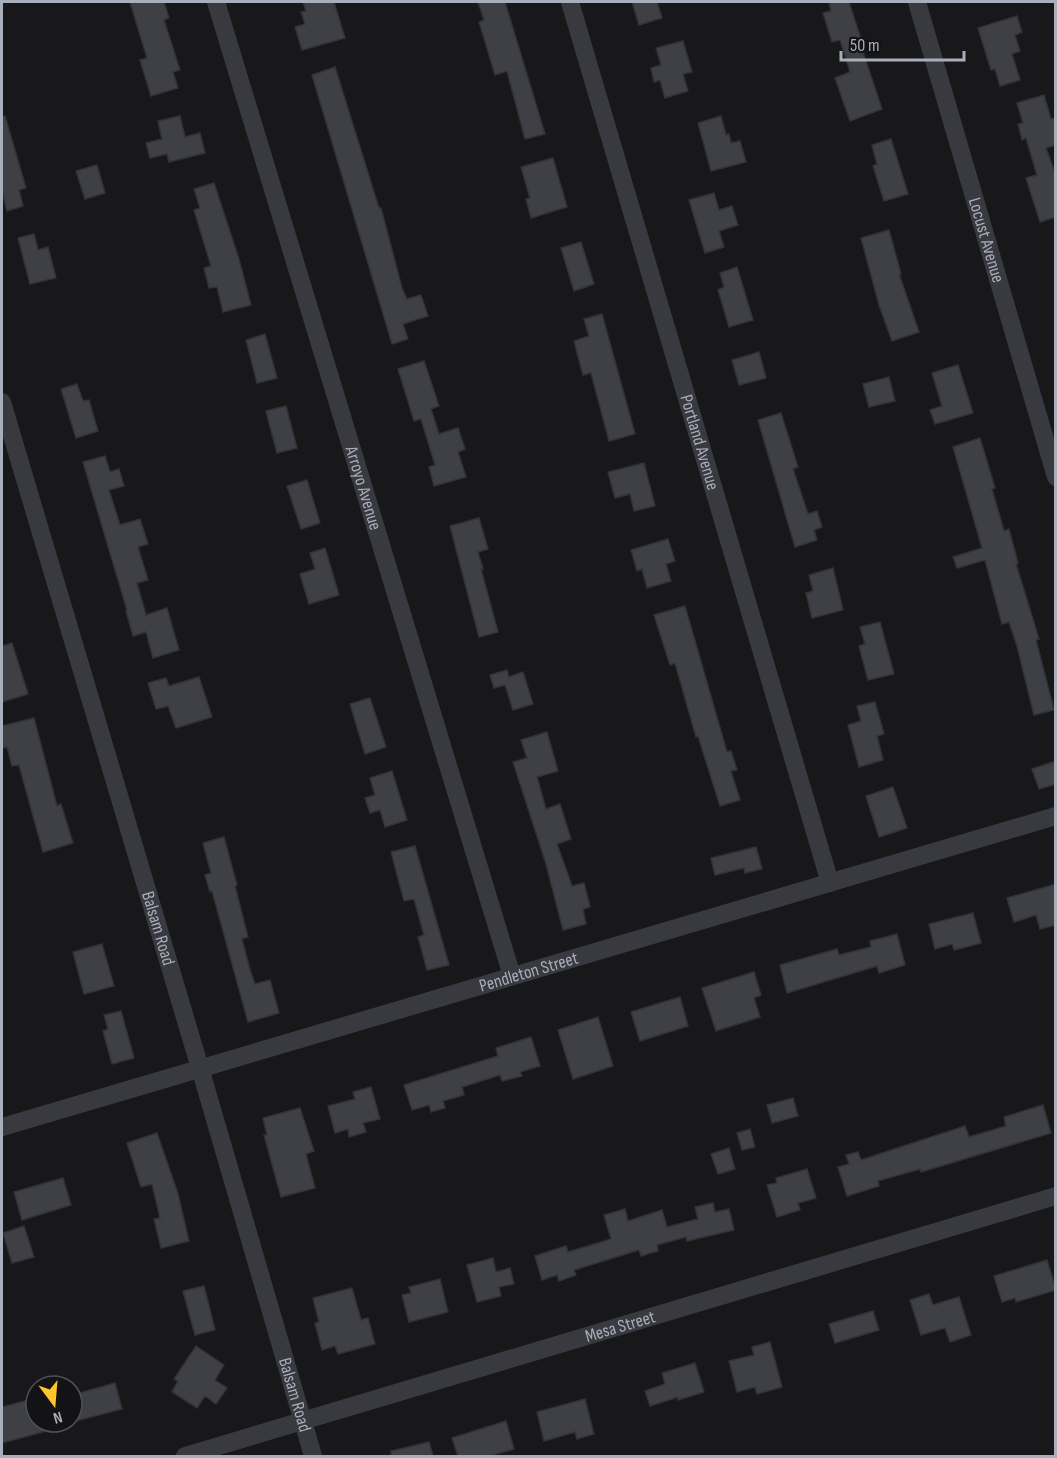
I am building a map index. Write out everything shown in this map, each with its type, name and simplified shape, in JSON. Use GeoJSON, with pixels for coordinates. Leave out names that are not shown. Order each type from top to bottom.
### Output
{"type":"FeatureCollection","features":[{"type":"Feature","properties":{"kind":"street","name":"Arroyo Avenue"},"geometry":{"type":"LineString","coordinates":[[216,2],[512,976]]}},
{"type":"Feature","properties":{"kind":"street","name":"Portland Avenue"},"geometry":{"type":"LineString","coordinates":[[570,2],[830,883]]}},
{"type":"Feature","properties":{"kind":"street","name":"Locust Avenue"},"geometry":{"type":"LineString","coordinates":[[917,2],[1056,477]]}},
{"type":"Feature","properties":{"kind":"street","name":"Balsam Road"},"geometry":{"type":"LineString","coordinates":[[2,402],[313,1456]]}},
{"type":"Feature","properties":{"kind":"street","name":"Pendleton Street"},"geometry":{"type":"LineString","coordinates":[[2,1127],[1056,816]]}},
{"type":"Feature","properties":{"kind":"street","name":"Mesa Street"},"geometry":{"type":"LineString","coordinates":[[185,1456],[1056,1196]]}},
{"type":"Feature","properties":{"kind":"building"},"geometry":{"type":"Polygon","coordinates":[[[130,2],[164,2],[169,18],[164,20],[180,70],[173,72],[178,88],[151,96],[140,60],[147,58],[130,2]]]}},
{"type":"Feature","properties":{"kind":"building"},"geometry":{"type":"Polygon","coordinates":[[[303,2],[334,2],[345,38],[302,50],[295,27],[305,24],[301,12],[306,11],[303,2]]]}},
{"type":"Feature","properties":{"kind":"building"},"geometry":{"type":"Polygon","coordinates":[[[478,2],[505,2],[545,134],[525,139],[507,71],[495,75],[479,22],[484,20],[478,2]]]}},
{"type":"Feature","properties":{"kind":"building"},"geometry":{"type":"Polygon","coordinates":[[[632,2],[657,2],[662,18],[639,25],[632,2]]]}},
{"type":"Feature","properties":{"kind":"building"},"geometry":{"type":"Polygon","coordinates":[[[829,2],[849,2],[882,109],[850,121],[835,78],[850,72],[840,40],[832,42],[823,13],[831,11],[829,2]]]}},
{"type":"Feature","properties":{"kind":"building"},"geometry":{"type":"Polygon","coordinates":[[[1017,16],[1022,32],[1015,35],[1020,51],[1012,54],[1020,80],[1000,86],[995,69],[991,70],[978,28],[1017,16]]]}},
{"type":"Feature","properties":{"kind":"building"},"geometry":{"type":"Polygon","coordinates":[[[683,41],[692,72],[683,74],[688,91],[665,98],[660,80],[654,82],[651,68],[661,65],[656,48],[683,41]]]}},
{"type":"Feature","properties":{"kind":"building"},"geometry":{"type":"Polygon","coordinates":[[[335,67],[379,208],[381,208],[402,288],[407,299],[421,295],[428,316],[403,324],[408,339],[392,344],[312,75],[335,67]]]}},
{"type":"Feature","properties":{"kind":"building"},"geometry":{"type":"Polygon","coordinates":[[[1044,95],[1051,119],[1056,118],[1056,145],[1046,148],[1056,176],[1056,217],[1040,222],[1026,178],[1037,175],[1026,138],[1022,140],[1018,124],[1023,123],[1017,103],[1044,95]]]}},
{"type":"Feature","properties":{"kind":"building"},"geometry":{"type":"Polygon","coordinates":[[[5,116],[26,188],[19,190],[23,206],[7,211],[2,191],[2,117],[5,116]]]}},
{"type":"Feature","properties":{"kind":"building"},"geometry":{"type":"Polygon","coordinates":[[[180,116],[185,137],[200,133],[205,153],[169,162],[167,154],[150,158],[146,143],[162,139],[158,121],[180,116]]]}},
{"type":"Feature","properties":{"kind":"building"},"geometry":{"type":"Polygon","coordinates":[[[721,116],[726,135],[729,134],[731,143],[740,141],[746,162],[711,171],[698,123],[721,116]]]}},
{"type":"Feature","properties":{"kind":"building"},"geometry":{"type":"Polygon","coordinates":[[[891,139],[908,194],[884,201],[873,166],[877,164],[872,145],[891,139]]]}},
{"type":"Feature","properties":{"kind":"building"},"geometry":{"type":"Polygon","coordinates":[[[553,158],[567,207],[531,218],[526,199],[530,198],[521,167],[553,158]]]}},
{"type":"Feature","properties":{"kind":"building"},"geometry":{"type":"Polygon","coordinates":[[[97,165],[105,193],[85,199],[76,171],[97,165]]]}},
{"type":"Feature","properties":{"kind":"building"},"geometry":{"type":"Polygon","coordinates":[[[214,183],[239,259],[251,305],[223,312],[217,287],[209,288],[204,268],[211,266],[194,210],[200,208],[194,189],[214,183]]]}},
{"type":"Feature","properties":{"kind":"building"},"geometry":{"type":"Polygon","coordinates":[[[714,193],[719,210],[732,206],[738,225],[719,231],[724,247],[705,253],[689,200],[714,193]]]}},
{"type":"Feature","properties":{"kind":"building"},"geometry":{"type":"Polygon","coordinates":[[[889,230],[901,274],[899,274],[919,332],[892,341],[879,305],[861,238],[889,230]]]}},
{"type":"Feature","properties":{"kind":"building"},"geometry":{"type":"Polygon","coordinates":[[[34,234],[38,250],[48,247],[56,278],[30,284],[18,238],[34,234]]]}},
{"type":"Feature","properties":{"kind":"building"},"geometry":{"type":"Polygon","coordinates":[[[581,242],[594,284],[574,291],[561,248],[581,242]]]}},
{"type":"Feature","properties":{"kind":"building"},"geometry":{"type":"Polygon","coordinates":[[[737,267],[753,320],[729,327],[718,290],[724,287],[720,273],[737,267]]]}},
{"type":"Feature","properties":{"kind":"building"},"geometry":{"type":"Polygon","coordinates":[[[602,314],[635,434],[609,441],[591,373],[583,375],[574,341],[589,336],[584,319],[602,314]]]}},
{"type":"Feature","properties":{"kind":"building"},"geometry":{"type":"Polygon","coordinates":[[[265,334],[277,378],[257,383],[246,340],[265,334]]]}},
{"type":"Feature","properties":{"kind":"building"},"geometry":{"type":"Polygon","coordinates":[[[759,352],[766,378],[739,385],[732,360],[759,352]]]}},
{"type":"Feature","properties":{"kind":"building"},"geometry":{"type":"Polygon","coordinates":[[[424,361],[439,406],[431,409],[439,434],[458,428],[465,449],[458,452],[466,477],[434,486],[429,467],[435,465],[421,419],[414,421],[398,369],[424,361]]]}},
{"type":"Feature","properties":{"kind":"building"},"geometry":{"type":"Polygon","coordinates":[[[958,365],[973,413],[935,424],[930,410],[942,406],[932,373],[958,365]]]}},
{"type":"Feature","properties":{"kind":"building"},"geometry":{"type":"Polygon","coordinates":[[[889,377],[895,401],[869,407],[863,384],[889,377]]]}},
{"type":"Feature","properties":{"kind":"building"},"geometry":{"type":"Polygon","coordinates":[[[77,384],[83,401],[89,400],[98,431],[76,438],[61,389],[77,384]]]}},
{"type":"Feature","properties":{"kind":"building"},"geometry":{"type":"Polygon","coordinates":[[[286,406],[297,448],[277,453],[266,411],[286,406]]]}},
{"type":"Feature","properties":{"kind":"building"},"geometry":{"type":"Polygon","coordinates":[[[781,413],[798,467],[793,469],[808,514],[817,511],[822,527],[814,530],[817,540],[795,547],[758,420],[781,413]]]}},
{"type":"Feature","properties":{"kind":"building"},"geometry":{"type":"Polygon","coordinates":[[[980,438],[995,488],[992,489],[1004,531],[1009,529],[1018,563],[1016,564],[1039,639],[1036,640],[1054,710],[1034,715],[1017,646],[1009,622],[1002,624],[985,560],[957,568],[953,557],[982,548],[953,447],[980,438]]]}},
{"type":"Feature","properties":{"kind":"building"},"geometry":{"type":"Polygon","coordinates":[[[105,456],[110,472],[119,469],[124,486],[109,490],[120,525],[140,519],[148,544],[138,547],[148,580],[137,583],[146,615],[167,608],[179,650],[153,658],[146,632],[133,636],[83,462],[105,456]]]}},
{"type":"Feature","properties":{"kind":"building"},"geometry":{"type":"Polygon","coordinates":[[[644,463],[655,506],[634,511],[630,494],[615,498],[608,472],[644,463]]]}},
{"type":"Feature","properties":{"kind":"building"},"geometry":{"type":"Polygon","coordinates":[[[307,480],[320,523],[301,529],[287,486],[307,480]]]}},
{"type":"Feature","properties":{"kind":"building"},"geometry":{"type":"Polygon","coordinates":[[[479,518],[488,549],[478,552],[498,632],[479,637],[450,526],[479,518]]]}},
{"type":"Feature","properties":{"kind":"building"},"geometry":{"type":"Polygon","coordinates":[[[668,539],[675,561],[666,564],[671,581],[647,588],[642,569],[637,571],[631,550],[668,539]]]}},
{"type":"Feature","properties":{"kind":"building"},"geometry":{"type":"Polygon","coordinates":[[[325,548],[339,595],[309,604],[300,574],[315,569],[310,553],[325,548]]]}},
{"type":"Feature","properties":{"kind":"building"},"geometry":{"type":"Polygon","coordinates":[[[833,568],[843,610],[812,618],[806,593],[813,591],[809,575],[833,568]]]}},
{"type":"Feature","properties":{"kind":"building"},"geometry":{"type":"Polygon","coordinates":[[[685,606],[727,752],[731,751],[737,770],[731,771],[740,800],[720,806],[698,736],[696,737],[675,663],[670,665],[654,615],[685,606]]]}},
{"type":"Feature","properties":{"kind":"building"},"geometry":{"type":"Polygon","coordinates":[[[880,622],[894,674],[868,680],[859,646],[865,644],[860,627],[880,622]]]}},
{"type":"Feature","properties":{"kind":"building"},"geometry":{"type":"Polygon","coordinates":[[[12,643],[28,694],[2,702],[2,646],[12,643]]]}},
{"type":"Feature","properties":{"kind":"building"},"geometry":{"type":"Polygon","coordinates":[[[507,670],[509,677],[523,672],[533,704],[513,710],[505,685],[494,688],[490,675],[507,670]]]}},
{"type":"Feature","properties":{"kind":"building"},"geometry":{"type":"Polygon","coordinates":[[[199,677],[212,717],[176,728],[168,706],[156,709],[148,683],[166,678],[169,686],[199,677]]]}},
{"type":"Feature","properties":{"kind":"building"},"geometry":{"type":"Polygon","coordinates":[[[370,698],[386,747],[365,754],[350,704],[370,698]]]}},
{"type":"Feature","properties":{"kind":"building"},"geometry":{"type":"Polygon","coordinates":[[[875,702],[884,734],[877,736],[883,760],[859,767],[848,725],[861,721],[857,706],[875,702]]]}},
{"type":"Feature","properties":{"kind":"building"},"geometry":{"type":"Polygon","coordinates":[[[34,718],[57,806],[61,804],[73,843],[43,852],[19,765],[12,766],[7,747],[2,748],[2,726],[34,718]]]}},
{"type":"Feature","properties":{"kind":"building"},"geometry":{"type":"Polygon","coordinates":[[[547,732],[558,771],[537,777],[546,809],[560,804],[571,839],[557,844],[572,886],[584,883],[590,907],[583,909],[586,924],[563,930],[546,864],[513,762],[527,758],[521,740],[547,732]]]}},
{"type":"Feature","properties":{"kind":"building"},"geometry":{"type":"Polygon","coordinates":[[[1056,761],[1056,784],[1039,789],[1032,769],[1056,761]]]}},
{"type":"Feature","properties":{"kind":"building"},"geometry":{"type":"Polygon","coordinates":[[[392,771],[407,820],[385,827],[380,810],[370,813],[365,798],[375,795],[370,778],[392,771]]]}},
{"type":"Feature","properties":{"kind":"building"},"geometry":{"type":"Polygon","coordinates":[[[893,787],[907,828],[879,837],[866,796],[893,787]]]}},
{"type":"Feature","properties":{"kind":"building"},"geometry":{"type":"Polygon","coordinates":[[[224,837],[248,937],[242,939],[250,970],[255,984],[270,980],[279,1013],[248,1022],[212,891],[210,892],[205,875],[211,873],[203,843],[224,837]]]}},
{"type":"Feature","properties":{"kind":"building"},"geometry":{"type":"Polygon","coordinates":[[[415,846],[449,965],[427,970],[418,937],[424,935],[414,899],[404,901],[391,852],[415,846]]]}},
{"type":"Feature","properties":{"kind":"building"},"geometry":{"type":"Polygon","coordinates":[[[756,847],[762,869],[745,873],[744,868],[715,875],[711,858],[756,847]]]}},
{"type":"Feature","properties":{"kind":"building"},"geometry":{"type":"Polygon","coordinates":[[[1056,884],[1056,925],[1040,929],[1036,915],[1014,922],[1007,898],[1056,884]]]}},
{"type":"Feature","properties":{"kind":"building"},"geometry":{"type":"Polygon","coordinates":[[[973,913],[981,943],[954,950],[952,944],[935,949],[929,924],[973,913]]]}},
{"type":"Feature","properties":{"kind":"building"},"geometry":{"type":"Polygon","coordinates":[[[897,934],[905,965],[879,973],[877,966],[787,993],[780,965],[837,949],[839,955],[871,947],[870,941],[897,934]]]}},
{"type":"Feature","properties":{"kind":"building"},"geometry":{"type":"Polygon","coordinates":[[[102,944],[114,986],[84,994],[73,952],[102,944]]]}},
{"type":"Feature","properties":{"kind":"building"},"geometry":{"type":"Polygon","coordinates":[[[754,972],[761,995],[754,998],[760,1017],[716,1031],[702,988],[754,972]]]}},
{"type":"Feature","properties":{"kind":"building"},"geometry":{"type":"Polygon","coordinates":[[[680,997],[688,1026],[640,1041],[631,1012],[680,997]]]}},
{"type":"Feature","properties":{"kind":"building"},"geometry":{"type":"Polygon","coordinates":[[[121,1011],[134,1058],[112,1064],[103,1031],[108,1029],[104,1015],[121,1011]]]}},
{"type":"Feature","properties":{"kind":"building"},"geometry":{"type":"Polygon","coordinates":[[[598,1017],[613,1066],[573,1079],[558,1030],[598,1017]]]}},
{"type":"Feature","properties":{"kind":"building"},"geometry":{"type":"Polygon","coordinates":[[[531,1037],[540,1066],[520,1072],[522,1076],[502,1081],[500,1075],[462,1087],[464,1095],[443,1101],[445,1108],[431,1112],[429,1105],[412,1110],[404,1085],[498,1056],[496,1048],[531,1037]]]}},
{"type":"Feature","properties":{"kind":"building"},"geometry":{"type":"Polygon","coordinates":[[[371,1087],[380,1119],[363,1123],[366,1132],[349,1137],[348,1129],[335,1133],[328,1106],[355,1099],[353,1092],[371,1087]]]}},
{"type":"Feature","properties":{"kind":"building"},"geometry":{"type":"Polygon","coordinates":[[[793,1098],[798,1116],[772,1123],[767,1105],[793,1098]]]}},
{"type":"Feature","properties":{"kind":"building"},"geometry":{"type":"Polygon","coordinates":[[[1043,1105],[1051,1133],[921,1172],[920,1169],[878,1181],[879,1186],[847,1196],[838,1167],[849,1164],[846,1155],[858,1152],[861,1160],[965,1126],[969,1137],[1006,1126],[1004,1117],[1043,1105]]]}},
{"type":"Feature","properties":{"kind":"building"},"geometry":{"type":"Polygon","coordinates":[[[300,1108],[314,1151],[306,1154],[315,1188],[281,1197],[264,1135],[267,1135],[263,1118],[300,1108]]]}},
{"type":"Feature","properties":{"kind":"building"},"geometry":{"type":"Polygon","coordinates":[[[750,1129],[755,1147],[742,1150],[737,1133],[750,1129]]]}},
{"type":"Feature","properties":{"kind":"building"},"geometry":{"type":"Polygon","coordinates":[[[157,1133],[178,1194],[189,1241],[161,1248],[154,1219],[160,1218],[152,1184],[141,1187],[127,1143],[157,1133]]]}},
{"type":"Feature","properties":{"kind":"building"},"geometry":{"type":"Polygon","coordinates":[[[729,1148],[735,1169],[718,1174],[711,1154],[729,1148]]]}},
{"type":"Feature","properties":{"kind":"building"},"geometry":{"type":"Polygon","coordinates":[[[807,1169],[816,1198],[798,1203],[800,1210],[777,1217],[767,1185],[777,1183],[776,1178],[807,1169]]]}},
{"type":"Feature","properties":{"kind":"building"},"geometry":{"type":"Polygon","coordinates":[[[63,1178],[71,1205],[22,1220],[14,1192],[63,1178]]]}},
{"type":"Feature","properties":{"kind":"building"},"geometry":{"type":"Polygon","coordinates":[[[713,1203],[715,1212],[729,1209],[734,1230],[687,1241],[686,1237],[657,1245],[658,1251],[641,1256],[639,1250],[574,1270],[576,1275],[559,1281],[557,1275],[542,1280],[535,1256],[566,1246],[568,1252],[611,1239],[604,1215],[625,1209],[628,1221],[662,1210],[667,1227],[698,1219],[695,1207],[713,1203]]]}},
{"type":"Feature","properties":{"kind":"building"},"geometry":{"type":"Polygon","coordinates":[[[24,1226],[34,1257],[12,1263],[3,1233],[24,1226]]]}},
{"type":"Feature","properties":{"kind":"building"},"geometry":{"type":"Polygon","coordinates":[[[493,1258],[496,1272],[510,1268],[514,1284],[499,1287],[501,1296],[477,1302],[467,1265],[493,1258]]]}},
{"type":"Feature","properties":{"kind":"building"},"geometry":{"type":"Polygon","coordinates":[[[1047,1260],[1056,1290],[1016,1302],[1015,1298],[1002,1302],[994,1276],[1047,1260]]]}},
{"type":"Feature","properties":{"kind":"building"},"geometry":{"type":"Polygon","coordinates":[[[440,1279],[448,1312],[409,1322],[402,1295],[411,1293],[409,1287],[440,1279]]]}},
{"type":"Feature","properties":{"kind":"building"},"geometry":{"type":"Polygon","coordinates":[[[204,1286],[215,1330],[195,1335],[183,1291],[204,1286]]]}},
{"type":"Feature","properties":{"kind":"building"},"geometry":{"type":"Polygon","coordinates":[[[352,1288],[361,1320],[368,1318],[375,1344],[338,1354],[335,1346],[322,1350],[315,1323],[319,1322],[313,1298],[352,1288]]]}},
{"type":"Feature","properties":{"kind":"building"},"geometry":{"type":"Polygon","coordinates":[[[929,1294],[933,1305],[959,1297],[971,1335],[950,1342],[945,1328],[921,1335],[910,1300],[929,1294]]]}},
{"type":"Feature","properties":{"kind":"building"},"geometry":{"type":"Polygon","coordinates":[[[873,1311],[879,1330],[835,1343],[829,1324],[873,1311]]]}},
{"type":"Feature","properties":{"kind":"building"},"geometry":{"type":"Polygon","coordinates":[[[770,1342],[782,1387],[757,1394],[755,1387],[737,1392],[729,1361],[754,1355],[752,1347],[770,1342]]]}},
{"type":"Feature","properties":{"kind":"building"},"geometry":{"type":"Polygon","coordinates":[[[196,1346],[224,1365],[215,1380],[227,1388],[216,1404],[205,1396],[197,1408],[172,1392],[178,1381],[174,1379],[196,1346]]]}},
{"type":"Feature","properties":{"kind":"building"},"geometry":{"type":"Polygon","coordinates":[[[695,1363],[704,1392],[650,1406],[645,1391],[665,1384],[662,1373],[695,1363]]]}},
{"type":"Feature","properties":{"kind":"building"},"geometry":{"type":"Polygon","coordinates":[[[115,1383],[122,1409],[84,1419],[84,1392],[115,1383]]]}},
{"type":"Feature","properties":{"kind":"building"},"geometry":{"type":"Polygon","coordinates":[[[585,1399],[594,1434],[577,1439],[575,1432],[544,1441],[537,1412],[585,1399]]]}},
{"type":"Feature","properties":{"kind":"building"},"geometry":{"type":"Polygon","coordinates":[[[24,1401],[24,1434],[35,1434],[2,1443],[2,1407],[24,1401]]]}},
{"type":"Feature","properties":{"kind":"building"},"geometry":{"type":"Polygon","coordinates":[[[506,1421],[514,1449],[489,1456],[458,1456],[452,1438],[506,1421]]]}},
{"type":"Feature","properties":{"kind":"building"},"geometry":{"type":"Polygon","coordinates":[[[429,1442],[433,1456],[391,1456],[391,1451],[429,1442]]]}}]}
